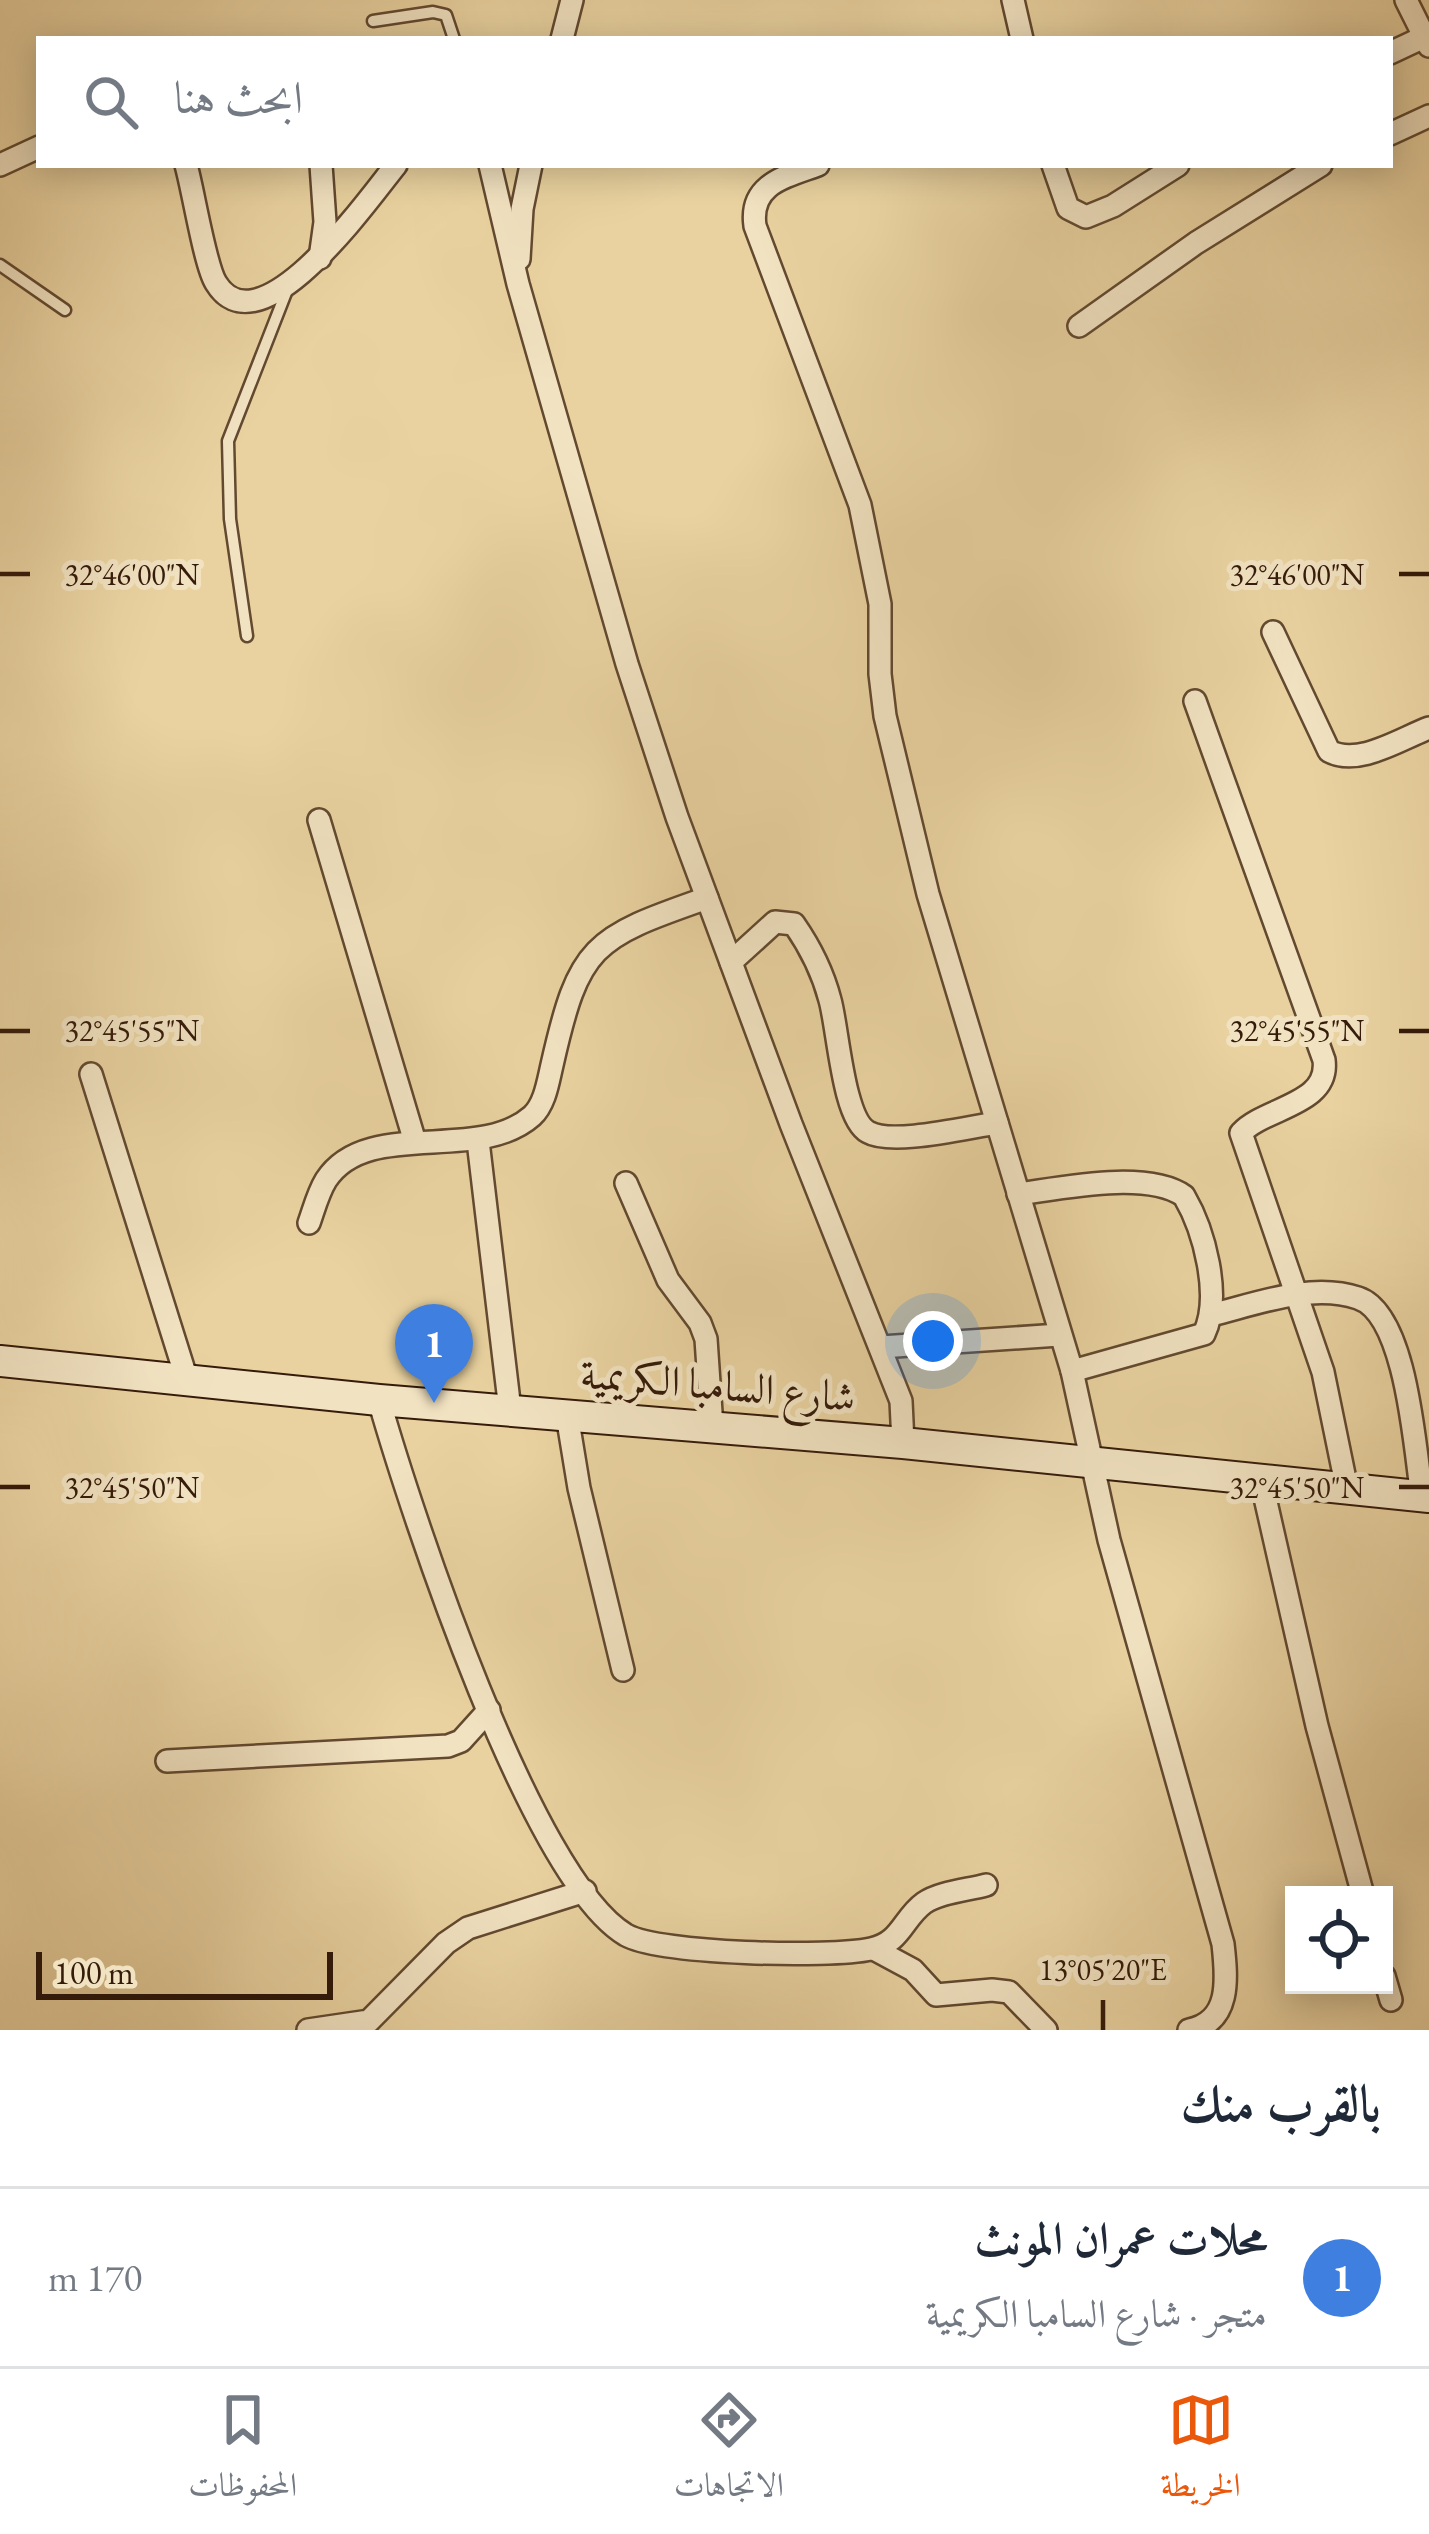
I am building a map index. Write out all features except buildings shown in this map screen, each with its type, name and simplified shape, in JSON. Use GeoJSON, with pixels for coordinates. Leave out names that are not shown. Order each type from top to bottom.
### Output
{"type":"FeatureCollection","features":[{"type":"Feature","properties":{"kind":"main road","name":"شارع السامبا الكريمية"},"geometry":{"type":"LineString","coordinates":[[0,1361],[379,1400],[903,1442],[1425,1497]]}},
{"type":"Feature","properties":{"kind":"street"},"geometry":{"type":"LineString","coordinates":[[563,36],[572,0]]}},
{"type":"Feature","properties":{"kind":"street"},"geometry":{"type":"LineString","coordinates":[[1013,0],[1021,36]]}},
{"type":"Feature","properties":{"kind":"street"},"geometry":{"type":"LineString","coordinates":[[1393,51],[1426,41],[1406,0]]}},
{"type":"Feature","properties":{"kind":"street"},"geometry":{"type":"LineString","coordinates":[[1393,133],[1429,116]]}},
{"type":"Feature","properties":{"kind":"street"},"geometry":{"type":"LineString","coordinates":[[0,166],[36,148]]}},
{"type":"Feature","properties":{"kind":"street"},"geometry":{"type":"LineString","coordinates":[[188,168],[216,284],[234,297],[247,299],[261,298],[290,282],[320,258],[394,168]]}},
{"type":"Feature","properties":{"kind":"street"},"geometry":{"type":"LineString","coordinates":[[320,258],[325,222],[321,168]]}},
{"type":"Feature","properties":{"kind":"street"},"geometry":{"type":"LineString","coordinates":[[491,168],[518,284],[627,664],[790,1124],[902,1401],[903,1442]]}},
{"type":"Feature","properties":{"kind":"street"},"geometry":{"type":"LineString","coordinates":[[518,284],[522,208],[530,168]]}},
{"type":"Feature","properties":{"kind":"street"},"geometry":{"type":"LineString","coordinates":[[811,168],[765,188],[754,203],[755,226],[860,505],[880,604],[885,716],[928,894],[1072,1371],[1109,1540],[1223,1944],[1227,1982],[1222,2004],[1215,2018],[1189,2030]]}},
{"type":"Feature","properties":{"kind":"street"},"geometry":{"type":"LineString","coordinates":[[1054,168],[1068,208],[1086,218],[1173,168]]}},
{"type":"Feature","properties":{"kind":"street"},"geometry":{"type":"LineString","coordinates":[[1079,326],[1196,243],[1316,168]]}},
{"type":"Feature","properties":{"kind":"street"},"geometry":{"type":"LineString","coordinates":[[1273,632],[1329,751],[1353,757],[1429,728]]}},
{"type":"Feature","properties":{"kind":"street"},"geometry":{"type":"LineString","coordinates":[[1195,701],[1324,1060],[1318,1087],[1241,1132],[1299,1294],[1328,1394],[1347,1489]]}},
{"type":"Feature","properties":{"kind":"street"},"geometry":{"type":"LineString","coordinates":[[319,820],[415,1142]]}},
{"type":"Feature","properties":{"kind":"street"},"geometry":{"type":"LineString","coordinates":[[309,1223],[325,1182],[338,1168],[374,1151],[415,1142],[478,1141],[517,1125],[540,1106],[570,990],[582,966],[622,932],[707,898]]}},
{"type":"Feature","properties":{"kind":"street"},"geometry":{"type":"LineString","coordinates":[[731,962],[775,922],[794,924],[830,996],[851,1105],[857,1122],[868,1132],[916,1134],[997,1123]]}},
{"type":"Feature","properties":{"kind":"street"},"geometry":{"type":"LineString","coordinates":[[92,1074],[187,1380]]}},
{"type":"Feature","properties":{"kind":"street"},"geometry":{"type":"LineString","coordinates":[[478,1141],[510,1410]]}},
{"type":"Feature","properties":{"kind":"street"},"geometry":{"type":"LineString","coordinates":[[626,1183],[668,1280],[700,1323],[706,1339],[712,1427]]}},
{"type":"Feature","properties":{"kind":"street"},"geometry":{"type":"LineString","coordinates":[[1018,1194],[1102,1185],[1173,1189],[1192,1209],[1210,1286],[1208,1328],[1200,1337],[1072,1371]]}},
{"type":"Feature","properties":{"kind":"street"},"geometry":{"type":"LineString","coordinates":[[1211,1315],[1299,1294],[1362,1299],[1384,1319],[1407,1396],[1425,1497]]}},
{"type":"Feature","properties":{"kind":"street"},"geometry":{"type":"LineString","coordinates":[[880,1347],[1059,1335]]}},
{"type":"Feature","properties":{"kind":"street"},"geometry":{"type":"LineString","coordinates":[[379,1400],[399,1472],[489,1710],[548,1840],[613,1925],[638,1940],[789,1954],[874,1948],[901,1934],[928,1900],[986,1886]]}},
{"type":"Feature","properties":{"kind":"street"},"geometry":{"type":"LineString","coordinates":[[567,1415],[579,1487],[623,1670]]}},
{"type":"Feature","properties":{"kind":"street"},"geometry":{"type":"LineString","coordinates":[[1262,1480],[1317,1726],[1361,1886]]}},
{"type":"Feature","properties":{"kind":"street"},"geometry":{"type":"LineString","coordinates":[[167,1761],[448,1746],[461,1741],[489,1710]]}},
{"type":"Feature","properties":{"kind":"street"},"geometry":{"type":"LineString","coordinates":[[308,2030],[369,2021],[446,1943],[468,1928],[585,1891]]}},
{"type":"Feature","properties":{"kind":"street"},"geometry":{"type":"LineString","coordinates":[[874,1948],[913,1970],[936,1995],[1009,1992],[1046,2030]]}},
{"type":"Feature","properties":{"kind":"street"},"geometry":{"type":"LineString","coordinates":[[1388,1994],[1390,2000]]}},
{"type":"Feature","properties":{"kind":"lane"},"geometry":{"type":"LineString","coordinates":[[373,21],[433,12],[446,15],[453,36]]}},
{"type":"Feature","properties":{"kind":"lane"},"geometry":{"type":"LineString","coordinates":[[0,265],[64,310]]}},
{"type":"Feature","properties":{"kind":"lane"},"geometry":{"type":"LineString","coordinates":[[247,636],[230,519],[228,441],[290,282]]}},
{"type":"Feature","properties":{"kind":"place","name":"محلات عمران المونث"},"geometry":{"type":"Point","coordinates":[434,1403]}}]}
